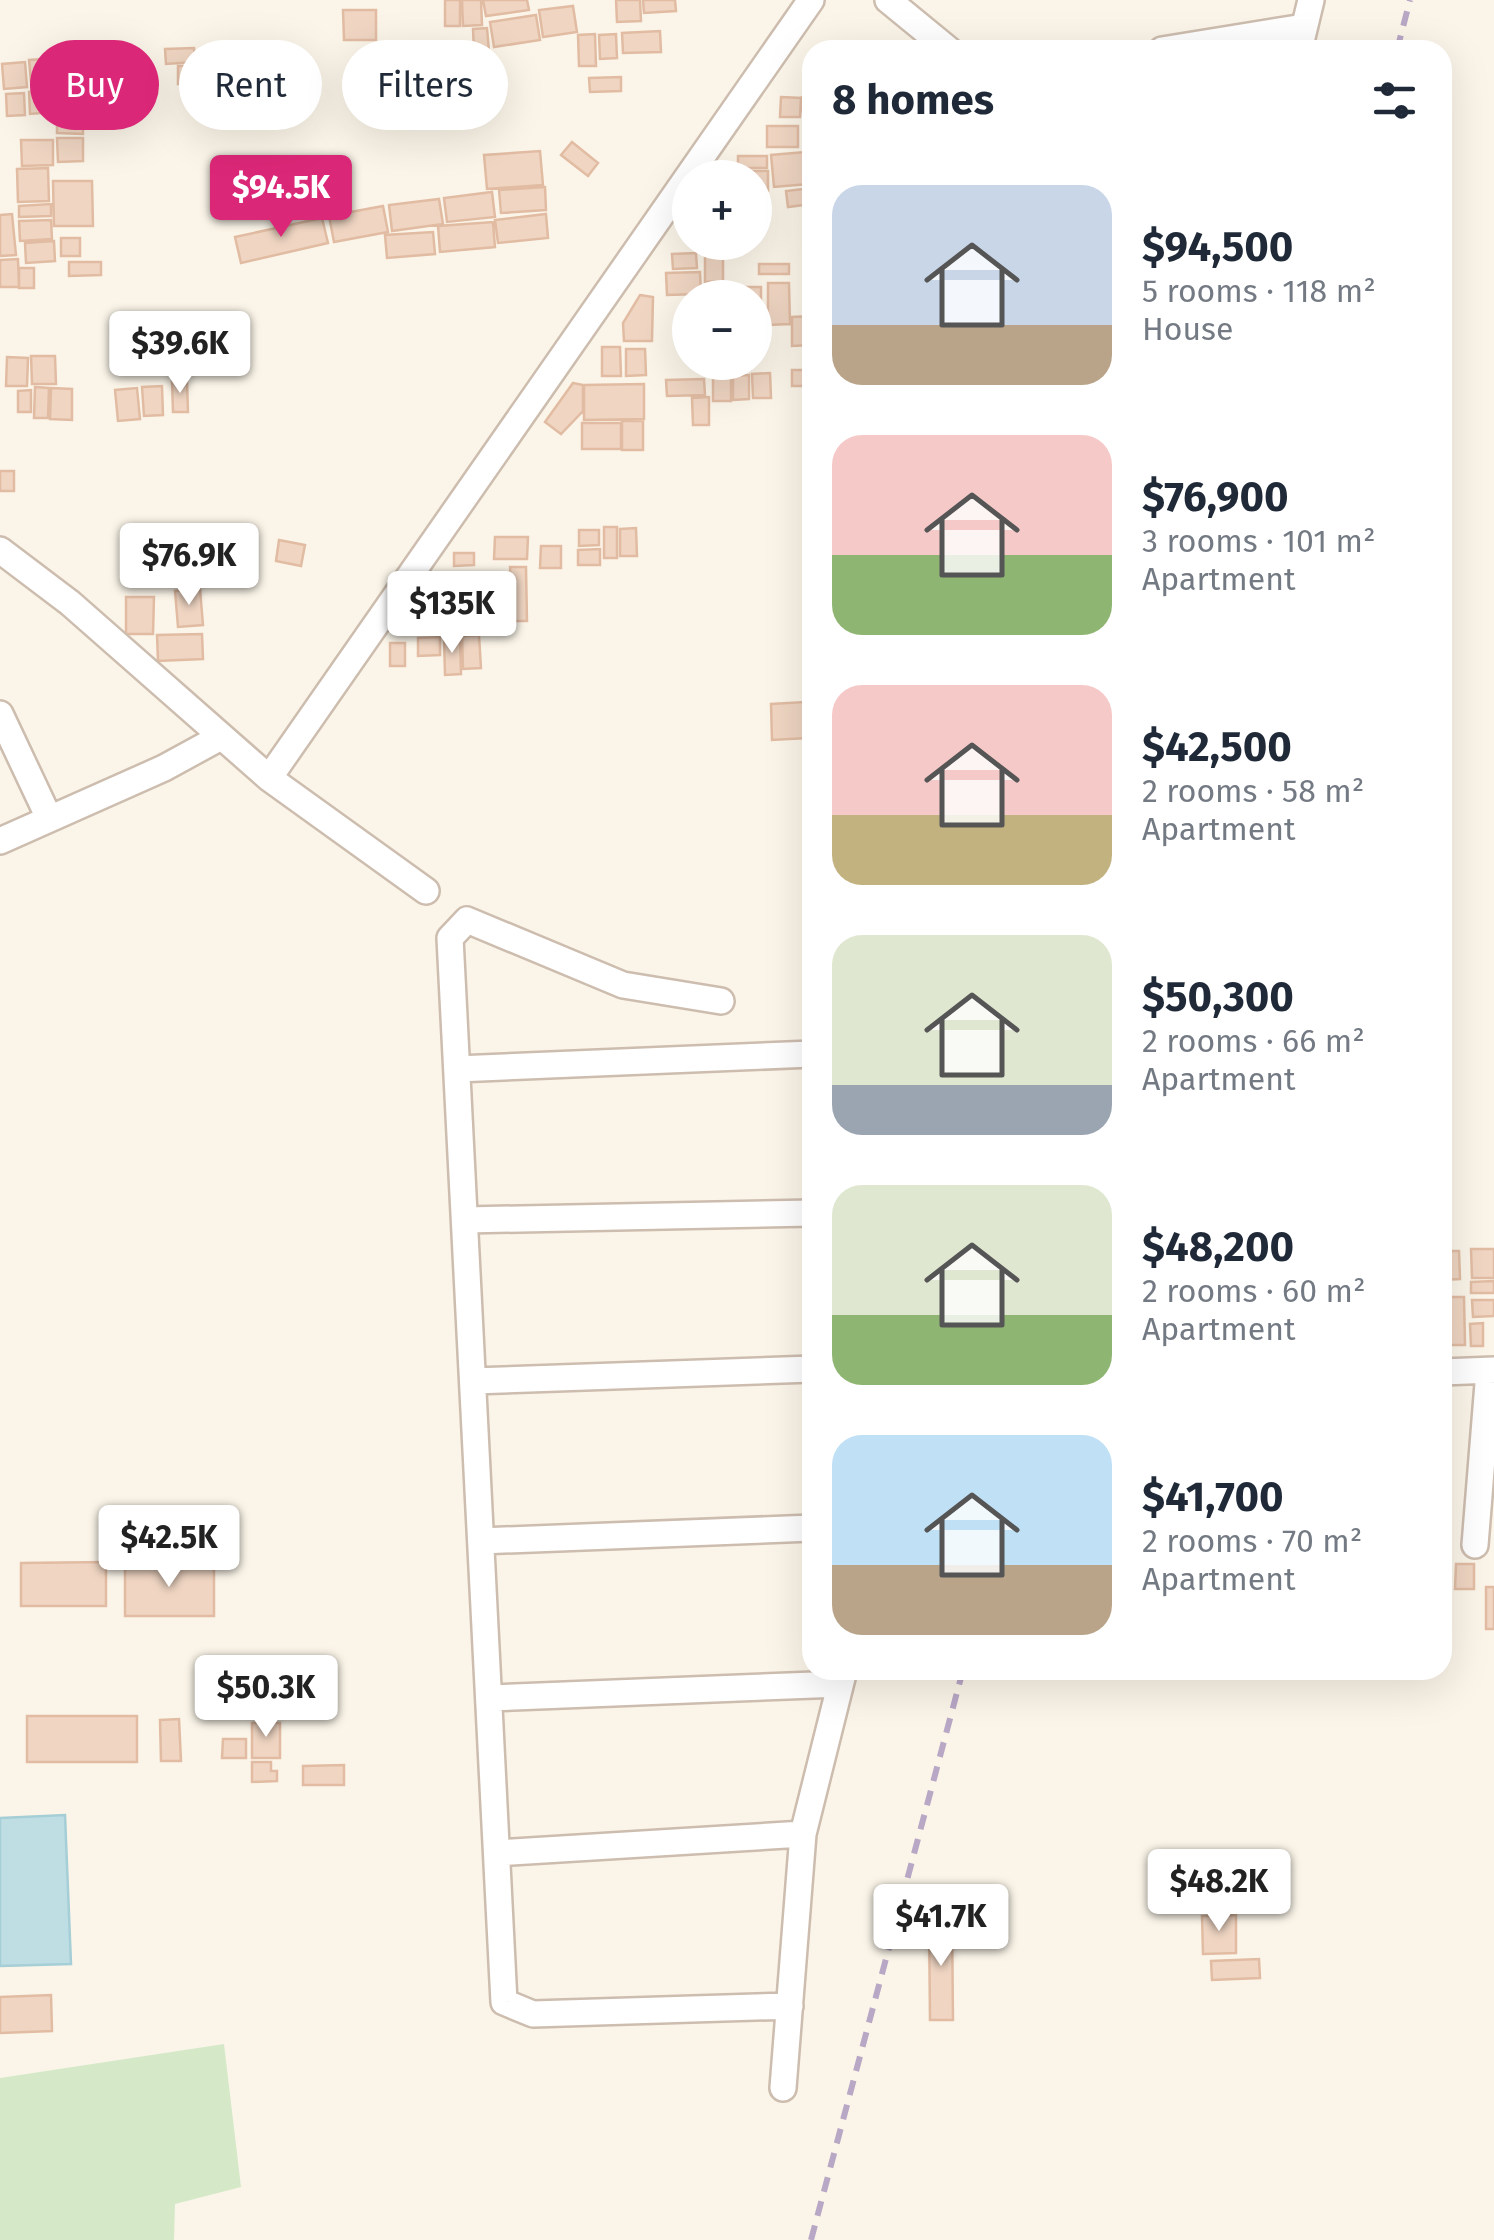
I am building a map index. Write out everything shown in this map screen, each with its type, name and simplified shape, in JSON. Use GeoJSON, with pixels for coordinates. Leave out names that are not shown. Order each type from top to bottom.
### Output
{"type":"FeatureCollection","features":[{"type":"Feature","properties":{"kind":"street"},"geometry":{"type":"LineString","coordinates":[[268,778],[810,0]]}},
{"type":"Feature","properties":{"kind":"street"},"geometry":{"type":"LineString","coordinates":[[888,0],[913,11],[940,40]]}},
{"type":"Feature","properties":{"kind":"street"},"geometry":{"type":"LineString","coordinates":[[1301,39],[1311,0]]}},
{"type":"Feature","properties":{"kind":"street"},"geometry":{"type":"LineString","coordinates":[[0,550],[70,602],[268,778],[426,891]]}},
{"type":"Feature","properties":{"kind":"street"},"geometry":{"type":"LineString","coordinates":[[0,714],[48,818]]}},
{"type":"Feature","properties":{"kind":"street"},"geometry":{"type":"LineString","coordinates":[[0,841],[164,768],[219,738]]}},
{"type":"Feature","properties":{"kind":"street"},"geometry":{"type":"LineString","coordinates":[[721,1001],[623,984],[467,920],[450,938],[504,2002],[533,2014],[790,2006]]}},
{"type":"Feature","properties":{"kind":"street"},"geometry":{"type":"LineString","coordinates":[[457,1069],[802,1054]]}},
{"type":"Feature","properties":{"kind":"street"},"geometry":{"type":"LineString","coordinates":[[465,1220],[802,1213]]}},
{"type":"Feature","properties":{"kind":"street"},"geometry":{"type":"LineString","coordinates":[[473,1381],[802,1369]]}},
{"type":"Feature","properties":{"kind":"street"},"geometry":{"type":"LineString","coordinates":[[1452,1372],[1492,1371],[1474,1545]]}},
{"type":"Feature","properties":{"kind":"street"},"geometry":{"type":"LineString","coordinates":[[481,1541],[802,1528]]}},
{"type":"Feature","properties":{"kind":"street"},"geometry":{"type":"LineString","coordinates":[[489,1698],[802,1679]]}},
{"type":"Feature","properties":{"kind":"street"},"geometry":{"type":"LineString","coordinates":[[783,2088],[803,1834],[841,1680]]}},
{"type":"Feature","properties":{"kind":"street"},"geometry":{"type":"LineString","coordinates":[[497,1853],[803,1834]]}},
{"type":"Feature","properties":{"kind":"green space"},"geometry":{"type":"Polygon","coordinates":[[[224,2044],[241,2187],[175,2204],[174,2240],[0,2240],[0,2078],[224,2044]]]}},
{"type":"Feature","properties":{"kind":"water"},"geometry":{"type":"Polygon","coordinates":[[[65,1815],[71,1964],[0,1966],[0,1818],[65,1815]]]}},
{"type":"Feature","properties":{"kind":"building"},"geometry":{"type":"Polygon","coordinates":[[[445,0],[460,0],[460,26],[445,26],[445,0]]]}},
{"type":"Feature","properties":{"kind":"building"},"geometry":{"type":"Polygon","coordinates":[[[462,0],[481,0],[482,25],[463,26],[462,0]]]}},
{"type":"Feature","properties":{"kind":"building"},"geometry":{"type":"Polygon","coordinates":[[[483,0],[527,0],[529,10],[486,16],[483,0]]]}},
{"type":"Feature","properties":{"kind":"building"},"geometry":{"type":"Polygon","coordinates":[[[616,0],[640,0],[641,21],[617,22],[616,0]]]}},
{"type":"Feature","properties":{"kind":"building"},"geometry":{"type":"Polygon","coordinates":[[[643,0],[675,0],[676,11],[644,13],[643,0]]]}},
{"type":"Feature","properties":{"kind":"building"},"geometry":{"type":"Polygon","coordinates":[[[573,6],[577,32],[543,37],[539,10],[573,6]]]}},
{"type":"Feature","properties":{"kind":"building"},"geometry":{"type":"Polygon","coordinates":[[[343,10],[376,10],[376,40],[344,40],[343,10]]]}},
{"type":"Feature","properties":{"kind":"building"},"geometry":{"type":"Polygon","coordinates":[[[536,15],[540,40],[508,45],[508,40],[493,40],[490,22],[536,15]]]}},
{"type":"Feature","properties":{"kind":"building"},"geometry":{"type":"Polygon","coordinates":[[[487,28],[488,40],[473,40],[473,29],[487,28]]]}},
{"type":"Feature","properties":{"kind":"building"},"geometry":{"type":"Polygon","coordinates":[[[660,31],[661,52],[623,53],[622,33],[660,31]]]}},
{"type":"Feature","properties":{"kind":"building"},"geometry":{"type":"Polygon","coordinates":[[[595,34],[596,66],[579,66],[578,35],[595,34]]]}},
{"type":"Feature","properties":{"kind":"building"},"geometry":{"type":"Polygon","coordinates":[[[616,34],[617,58],[600,59],[599,35],[616,34]]]}},
{"type":"Feature","properties":{"kind":"building"},"geometry":{"type":"Polygon","coordinates":[[[165,49],[179,49],[179,63],[166,64],[165,49]]]}},
{"type":"Feature","properties":{"kind":"building"},"geometry":{"type":"Polygon","coordinates":[[[25,62],[27,87],[4,89],[2,64],[25,62]]]}},
{"type":"Feature","properties":{"kind":"building"},"geometry":{"type":"Polygon","coordinates":[[[621,77],[621,91],[590,92],[589,78],[621,77]]]}},
{"type":"Feature","properties":{"kind":"building"},"geometry":{"type":"Polygon","coordinates":[[[24,93],[25,115],[7,116],[6,94],[24,93]]]}},
{"type":"Feature","properties":{"kind":"building"},"geometry":{"type":"Polygon","coordinates":[[[781,97],[801,98],[800,117],[780,117],[781,97]]]}},
{"type":"Feature","properties":{"kind":"building"},"geometry":{"type":"Polygon","coordinates":[[[767,126],[798,126],[798,147],[767,147],[767,126]]]}},
{"type":"Feature","properties":{"kind":"building"},"geometry":{"type":"Polygon","coordinates":[[[57,130],[83,130],[83,134],[57,130]]]}},
{"type":"Feature","properties":{"kind":"building"},"geometry":{"type":"Polygon","coordinates":[[[57,138],[83,138],[83,161],[58,162],[57,138]]]}},
{"type":"Feature","properties":{"kind":"building"},"geometry":{"type":"Polygon","coordinates":[[[21,140],[53,140],[53,165],[22,166],[21,140]]]}},
{"type":"Feature","properties":{"kind":"building"},"geometry":{"type":"Polygon","coordinates":[[[572,142],[598,163],[588,176],[561,155],[572,142]]]}},
{"type":"Feature","properties":{"kind":"building"},"geometry":{"type":"Polygon","coordinates":[[[540,151],[543,185],[487,189],[484,155],[540,151]]]}},
{"type":"Feature","properties":{"kind":"building"},"geometry":{"type":"Polygon","coordinates":[[[802,152],[802,185],[774,187],[771,155],[802,152]]]}},
{"type":"Feature","properties":{"kind":"building"},"geometry":{"type":"Polygon","coordinates":[[[738,156],[767,156],[767,160],[738,160],[738,156]]]}},
{"type":"Feature","properties":{"kind":"building"},"geometry":{"type":"Polygon","coordinates":[[[48,168],[49,201],[18,202],[17,169],[48,168]]]}},
{"type":"Feature","properties":{"kind":"building"},"geometry":{"type":"Polygon","coordinates":[[[53,181],[92,181],[93,226],[54,226],[53,181]]]}},
{"type":"Feature","properties":{"kind":"building"},"geometry":{"type":"Polygon","coordinates":[[[545,187],[546,210],[501,213],[499,190],[545,187]]]}},
{"type":"Feature","properties":{"kind":"building"},"geometry":{"type":"Polygon","coordinates":[[[802,189],[802,205],[788,207],[786,191],[802,189]]]}},
{"type":"Feature","properties":{"kind":"building"},"geometry":{"type":"Polygon","coordinates":[[[492,192],[495,217],[447,222],[444,198],[492,192]]]}},
{"type":"Feature","properties":{"kind":"building"},"geometry":{"type":"Polygon","coordinates":[[[439,199],[443,224],[392,231],[389,205],[439,199]]]}},
{"type":"Feature","properties":{"kind":"building"},"geometry":{"type":"Polygon","coordinates":[[[51,204],[51,216],[19,217],[19,206],[51,204]]]}},
{"type":"Feature","properties":{"kind":"building"},"geometry":{"type":"Polygon","coordinates":[[[383,206],[388,232],[334,242],[329,216],[383,206]]]}},
{"type":"Feature","properties":{"kind":"building"},"geometry":{"type":"Polygon","coordinates":[[[12,214],[16,255],[0,256],[0,215],[12,214]]]}},
{"type":"Feature","properties":{"kind":"building"},"geometry":{"type":"Polygon","coordinates":[[[546,214],[548,238],[498,243],[495,220],[546,214]]]}},
{"type":"Feature","properties":{"kind":"building"},"geometry":{"type":"Polygon","coordinates":[[[322,218],[328,243],[241,263],[235,237],[322,218]]]}},
{"type":"Feature","properties":{"kind":"building"},"geometry":{"type":"Polygon","coordinates":[[[51,220],[52,239],[20,241],[19,221],[51,220]]]}},
{"type":"Feature","properties":{"kind":"building"},"geometry":{"type":"Polygon","coordinates":[[[493,222],[495,247],[440,252],[438,226],[493,222]]]}},
{"type":"Feature","properties":{"kind":"building"},"geometry":{"type":"Polygon","coordinates":[[[433,232],[435,254],[387,258],[385,235],[433,232]]]}},
{"type":"Feature","properties":{"kind":"building"},"geometry":{"type":"Polygon","coordinates":[[[61,238],[80,238],[80,256],[61,256],[61,238]]]}},
{"type":"Feature","properties":{"kind":"building"},"geometry":{"type":"Polygon","coordinates":[[[54,241],[55,261],[26,263],[25,243],[54,241]]]}},
{"type":"Feature","properties":{"kind":"building"},"geometry":{"type":"Polygon","coordinates":[[[18,259],[19,287],[0,287],[0,260],[18,259]]]}},
{"type":"Feature","properties":{"kind":"building"},"geometry":{"type":"Polygon","coordinates":[[[672,260],[696,260],[697,268],[673,269],[672,260]]]}},
{"type":"Feature","properties":{"kind":"building"},"geometry":{"type":"Polygon","coordinates":[[[705,260],[723,260],[723,280],[705,280],[705,260]]]}},
{"type":"Feature","properties":{"kind":"building"},"geometry":{"type":"Polygon","coordinates":[[[69,262],[101,262],[101,275],[69,276],[69,262]]]}},
{"type":"Feature","properties":{"kind":"building"},"geometry":{"type":"Polygon","coordinates":[[[759,264],[789,264],[789,274],[759,274],[759,264]]]}},
{"type":"Feature","properties":{"kind":"building"},"geometry":{"type":"Polygon","coordinates":[[[19,268],[34,268],[34,288],[19,288],[19,268]]]}},
{"type":"Feature","properties":{"kind":"building"},"geometry":{"type":"Polygon","coordinates":[[[700,272],[700,280],[672,280],[672,295],[667,295],[666,273],[700,272]]]}},
{"type":"Feature","properties":{"kind":"building"},"geometry":{"type":"Polygon","coordinates":[[[772,283],[789,283],[790,324],[772,325],[772,283]]]}},
{"type":"Feature","properties":{"kind":"building"},"geometry":{"type":"Polygon","coordinates":[[[640,295],[653,297],[652,341],[624,341],[623,323],[640,295]]]}},
{"type":"Feature","properties":{"kind":"building"},"geometry":{"type":"Polygon","coordinates":[[[802,316],[802,346],[792,346],[792,317],[802,316]]]}},
{"type":"Feature","properties":{"kind":"building"},"geometry":{"type":"Polygon","coordinates":[[[602,347],[620,347],[621,376],[602,376],[602,347]]]}},
{"type":"Feature","properties":{"kind":"building"},"geometry":{"type":"Polygon","coordinates":[[[626,349],[645,349],[646,375],[626,376],[626,349]]]}},
{"type":"Feature","properties":{"kind":"building"},"geometry":{"type":"Polygon","coordinates":[[[31,356],[55,356],[56,384],[32,384],[31,356]]]}},
{"type":"Feature","properties":{"kind":"building"},"geometry":{"type":"Polygon","coordinates":[[[7,357],[28,358],[27,386],[6,386],[7,357]]]}},
{"type":"Feature","properties":{"kind":"building"},"geometry":{"type":"Polygon","coordinates":[[[792,370],[802,370],[802,386],[792,386],[792,370]]]}},
{"type":"Feature","properties":{"kind":"building"},"geometry":{"type":"Polygon","coordinates":[[[666,380],[704,380],[705,395],[667,396],[666,380]]]}},
{"type":"Feature","properties":{"kind":"building"},"geometry":{"type":"Polygon","coordinates":[[[713,380],[731,380],[731,401],[713,401],[713,380]]]}},
{"type":"Feature","properties":{"kind":"building"},"geometry":{"type":"Polygon","coordinates":[[[733,380],[749,380],[749,399],[733,400],[733,380]]]}},
{"type":"Feature","properties":{"kind":"building"},"geometry":{"type":"Polygon","coordinates":[[[752,380],[770,380],[771,398],[753,398],[752,380]]]}},
{"type":"Feature","properties":{"kind":"building"},"geometry":{"type":"Polygon","coordinates":[[[172,381],[187,381],[188,412],[173,412],[172,381]]]}},
{"type":"Feature","properties":{"kind":"building"},"geometry":{"type":"Polygon","coordinates":[[[573,383],[583,385],[583,411],[561,434],[545,422],[573,383]]]}},
{"type":"Feature","properties":{"kind":"building"},"geometry":{"type":"Polygon","coordinates":[[[644,384],[644,419],[584,420],[584,385],[644,384]]]}},
{"type":"Feature","properties":{"kind":"building"},"geometry":{"type":"Polygon","coordinates":[[[162,386],[163,415],[144,416],[142,387],[162,386]]]}},
{"type":"Feature","properties":{"kind":"building"},"geometry":{"type":"Polygon","coordinates":[[[35,387],[49,388],[48,418],[34,418],[35,387]]]}},
{"type":"Feature","properties":{"kind":"building"},"geometry":{"type":"Polygon","coordinates":[[[51,388],[72,389],[72,420],[50,419],[51,388]]]}},
{"type":"Feature","properties":{"kind":"building"},"geometry":{"type":"Polygon","coordinates":[[[137,388],[140,419],[118,421],[115,390],[137,388]]]}},
{"type":"Feature","properties":{"kind":"building"},"geometry":{"type":"Polygon","coordinates":[[[31,390],[31,412],[18,412],[18,391],[31,390]]]}},
{"type":"Feature","properties":{"kind":"building"},"geometry":{"type":"Polygon","coordinates":[[[709,397],[709,425],[693,425],[692,398],[709,397]]]}},
{"type":"Feature","properties":{"kind":"building"},"geometry":{"type":"Polygon","coordinates":[[[622,421],[643,421],[643,450],[622,450],[622,421]]]}},
{"type":"Feature","properties":{"kind":"building"},"geometry":{"type":"Polygon","coordinates":[[[582,423],[621,423],[621,449],[582,449],[582,423]]]}},
{"type":"Feature","properties":{"kind":"building"},"geometry":{"type":"Polygon","coordinates":[[[0,471],[14,471],[14,491],[0,491],[0,471]]]}},
{"type":"Feature","properties":{"kind":"building"},"geometry":{"type":"Polygon","coordinates":[[[604,527],[617,527],[617,558],[604,558],[604,527]]]}},
{"type":"Feature","properties":{"kind":"building"},"geometry":{"type":"Polygon","coordinates":[[[636,528],[637,556],[620,556],[620,529],[636,528]]]}},
{"type":"Feature","properties":{"kind":"building"},"geometry":{"type":"Polygon","coordinates":[[[579,530],[599,530],[599,545],[579,546],[579,530]]]}},
{"type":"Feature","properties":{"kind":"building"},"geometry":{"type":"Polygon","coordinates":[[[495,537],[528,537],[527,559],[494,559],[495,537]]]}},
{"type":"Feature","properties":{"kind":"building"},"geometry":{"type":"Polygon","coordinates":[[[279,540],[305,545],[301,566],[276,561],[279,540]]]}},
{"type":"Feature","properties":{"kind":"building"},"geometry":{"type":"Polygon","coordinates":[[[541,546],[561,546],[561,568],[540,568],[541,546]]]}},
{"type":"Feature","properties":{"kind":"building"},"geometry":{"type":"Polygon","coordinates":[[[600,549],[600,565],[578,565],[578,550],[600,549]]]}},
{"type":"Feature","properties":{"kind":"building"},"geometry":{"type":"Polygon","coordinates":[[[195,551],[197,574],[155,577],[153,554],[195,551]]]}},
{"type":"Feature","properties":{"kind":"building"},"geometry":{"type":"Polygon","coordinates":[[[454,553],[474,553],[474,565],[454,566],[454,553]]]}},
{"type":"Feature","properties":{"kind":"building"},"geometry":{"type":"Polygon","coordinates":[[[510,567],[526,567],[527,621],[512,621],[510,567]]]}},
{"type":"Feature","properties":{"kind":"building"},"geometry":{"type":"Polygon","coordinates":[[[200,589],[203,625],[178,627],[175,591],[200,589]]]}},
{"type":"Feature","properties":{"kind":"building"},"geometry":{"type":"Polygon","coordinates":[[[126,597],[154,597],[153,634],[126,634],[126,597]]]}},
{"type":"Feature","properties":{"kind":"building"},"geometry":{"type":"Polygon","coordinates":[[[459,599],[495,599],[495,626],[459,626],[459,599]]]}},
{"type":"Feature","properties":{"kind":"building"},"geometry":{"type":"Polygon","coordinates":[[[202,634],[203,659],[158,661],[157,635],[202,634]]]}},
{"type":"Feature","properties":{"kind":"building"},"geometry":{"type":"Polygon","coordinates":[[[479,635],[481,668],[463,669],[462,636],[479,635]]]}},
{"type":"Feature","properties":{"kind":"building"},"geometry":{"type":"Polygon","coordinates":[[[440,637],[440,655],[418,656],[418,638],[440,637]]]}},
{"type":"Feature","properties":{"kind":"building"},"geometry":{"type":"Polygon","coordinates":[[[460,637],[461,674],[445,675],[444,638],[460,637]]]}},
{"type":"Feature","properties":{"kind":"building"},"geometry":{"type":"Polygon","coordinates":[[[390,643],[405,643],[405,666],[390,666],[390,643]]]}},
{"type":"Feature","properties":{"kind":"building"},"geometry":{"type":"Polygon","coordinates":[[[802,702],[802,738],[772,740],[771,704],[802,702]]]}},
{"type":"Feature","properties":{"kind":"building"},"geometry":{"type":"Polygon","coordinates":[[[1471,1249],[1494,1249],[1494,1278],[1472,1278],[1471,1249]]]}},
{"type":"Feature","properties":{"kind":"building"},"geometry":{"type":"Polygon","coordinates":[[[1452,1251],[1459,1251],[1460,1279],[1452,1279],[1452,1251]]]}},
{"type":"Feature","properties":{"kind":"building"},"geometry":{"type":"Polygon","coordinates":[[[1494,1281],[1494,1293],[1471,1293],[1471,1282],[1494,1281]]]}},
{"type":"Feature","properties":{"kind":"building"},"geometry":{"type":"Polygon","coordinates":[[[1452,1297],[1464,1297],[1465,1345],[1452,1345],[1452,1297]]]}},
{"type":"Feature","properties":{"kind":"building"},"geometry":{"type":"Polygon","coordinates":[[[1472,1300],[1494,1300],[1494,1316],[1473,1317],[1472,1300]]]}},
{"type":"Feature","properties":{"kind":"building"},"geometry":{"type":"Polygon","coordinates":[[[1483,1323],[1483,1346],[1471,1346],[1470,1324],[1483,1323]]]}},
{"type":"Feature","properties":{"kind":"building"},"geometry":{"type":"Polygon","coordinates":[[[106,1562],[106,1606],[21,1606],[21,1563],[106,1562]]]}},
{"type":"Feature","properties":{"kind":"building"},"geometry":{"type":"Polygon","coordinates":[[[125,1564],[214,1565],[214,1616],[125,1616],[125,1564]]]}},
{"type":"Feature","properties":{"kind":"building"},"geometry":{"type":"Polygon","coordinates":[[[1456,1564],[1474,1564],[1474,1589],[1455,1589],[1456,1564]]]}},
{"type":"Feature","properties":{"kind":"building"},"geometry":{"type":"Polygon","coordinates":[[[1486,1587],[1494,1587],[1494,1629],[1486,1629],[1486,1587]]]}},
{"type":"Feature","properties":{"kind":"building"},"geometry":{"type":"Polygon","coordinates":[[[27,1716],[137,1716],[137,1762],[27,1762],[27,1716]]]}},
{"type":"Feature","properties":{"kind":"building"},"geometry":{"type":"Polygon","coordinates":[[[179,1719],[181,1761],[161,1761],[160,1720],[179,1719]]]}},
{"type":"Feature","properties":{"kind":"building"},"geometry":{"type":"Polygon","coordinates":[[[252,1723],[280,1723],[280,1758],[252,1758],[252,1723]]]}},
{"type":"Feature","properties":{"kind":"building"},"geometry":{"type":"Polygon","coordinates":[[[223,1739],[246,1739],[246,1758],[222,1758],[223,1739]]]}},
{"type":"Feature","properties":{"kind":"building"},"geometry":{"type":"Polygon","coordinates":[[[252,1762],[271,1762],[271,1771],[277,1771],[277,1781],[252,1782],[252,1762]]]}},
{"type":"Feature","properties":{"kind":"building"},"geometry":{"type":"Polygon","coordinates":[[[344,1765],[344,1785],[303,1785],[303,1766],[344,1765]]]}},
{"type":"Feature","properties":{"kind":"building"},"geometry":{"type":"Polygon","coordinates":[[[1236,1915],[1236,1953],[1203,1954],[1202,1916],[1236,1915]]]}},
{"type":"Feature","properties":{"kind":"building"},"geometry":{"type":"Polygon","coordinates":[[[929,1918],[952,1918],[953,2020],[930,2020],[929,1918]]]}},
{"type":"Feature","properties":{"kind":"building"},"geometry":{"type":"Polygon","coordinates":[[[1259,1959],[1260,1978],[1212,1980],[1211,1961],[1259,1959]]]}},
{"type":"Feature","properties":{"kind":"building"},"geometry":{"type":"Polygon","coordinates":[[[51,1995],[52,2031],[0,2033],[0,1997],[51,1995]]]}},
{"type":"Feature","properties":{"kind":"railway"},"geometry":{"type":"LineString","coordinates":[[1400,40],[1410,0]]}},
{"type":"Feature","properties":{"kind":"railway"},"geometry":{"type":"LineString","coordinates":[[811,2240],[960,1680]]}}]}
